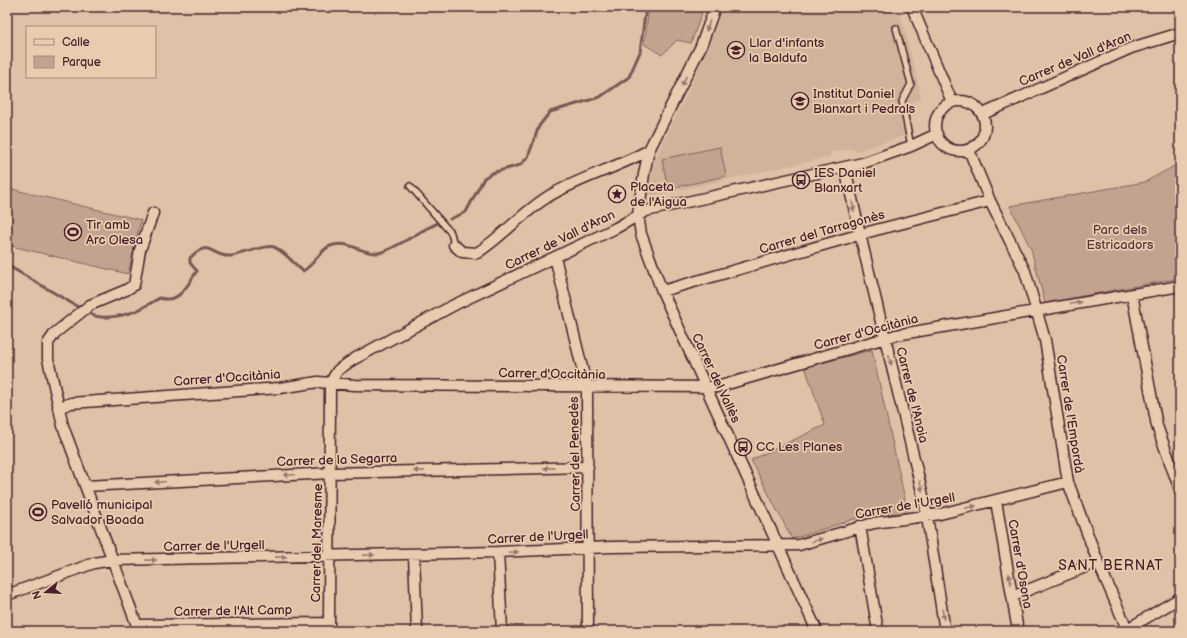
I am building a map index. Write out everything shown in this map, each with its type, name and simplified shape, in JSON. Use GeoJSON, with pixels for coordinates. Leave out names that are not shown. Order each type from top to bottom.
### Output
{"type":"FeatureCollection","features":[{"type":"Feature","properties":{"kind":"street","name":"Carrer del Vallès"},"geometry":{"type":"LineString","coordinates":[[715,7],[701,46],[649,150],[638,215],[641,234],[662,291],[817,631]]}},
{"type":"Feature","properties":{"kind":"street"},"geometry":{"type":"LineString","coordinates":[[912,7],[952,102]]}},
{"type":"Feature","properties":{"kind":"street","name":"Carrer de Vall d'Aran"},"geometry":{"type":"LineString","coordinates":[[983,114],[1131,48],[1180,33]]}},
{"type":"Feature","properties":{"kind":"street"},"geometry":{"type":"LineString","coordinates":[[952,102],[967,102],[973,104],[983,114],[985,121],[985,132],[977,145],[969,150],[961,151],[950,149],[940,142],[937,134],[937,117],[945,106],[952,102]]}},
{"type":"Feature","properties":{"kind":"street","name":"Carrer de Vall d'Aran"},"geometry":{"type":"LineString","coordinates":[[330,383],[338,370],[354,358],[456,304],[555,257],[638,215],[653,209],[845,168],[911,146],[937,134]]}},
{"type":"Feature","properties":{"kind":"street"},"geometry":{"type":"LineString","coordinates":[[454,245],[462,252],[477,253],[550,196],[579,180],[612,168],[649,150]]}},
{"type":"Feature","properties":{"kind":"street","name":"Carrer de l'Empordà"},"geometry":{"type":"LineString","coordinates":[[969,150],[990,201],[1025,271],[1045,340],[1068,482],[1098,562],[1127,630]]}},
{"type":"Feature","properties":{"kind":"street","name":"Carrer de l'Anoia"},"geometry":{"type":"LineString","coordinates":[[845,168],[884,337],[928,516],[945,631]]}},
{"type":"Feature","properties":{"kind":"street","name":"Carrer del Tarragonès"},"geometry":{"type":"LineString","coordinates":[[662,291],[860,235],[990,201]]}},
{"type":"Feature","properties":{"kind":"street"},"geometry":{"type":"LineString","coordinates":[[138,628],[58,408],[48,359],[48,344],[55,333],[90,305],[126,290],[134,285],[140,250],[153,212]]}},
{"type":"Feature","properties":{"kind":"street","name":"Carrer del Penedès"},"geometry":{"type":"LineString","coordinates":[[555,257],[587,388],[589,548],[588,631]]}},
{"type":"Feature","properties":{"kind":"street","name":"Carrer d'Occitània"},"geometry":{"type":"LineString","coordinates":[[58,408],[70,403],[280,388],[318,382],[355,385],[706,388],[726,385],[884,337],[1037,309],[1180,286]]}},
{"type":"Feature","properties":{"kind":"street"},"geometry":{"type":"LineString","coordinates":[[1132,294],[1157,426],[1180,490]]}},
{"type":"Feature","properties":{"kind":"street","name":"Carrer del Maresme"},"geometry":{"type":"LineString","coordinates":[[329,627],[330,383]]}},
{"type":"Feature","properties":{"kind":"street","name":"Carrer de la Segarra"},"geometry":{"type":"LineString","coordinates":[[86,486],[330,472],[588,467]]}},
{"type":"Feature","properties":{"kind":"street","name":"Carrer de l'Urgell"},"geometry":{"type":"LineString","coordinates":[[7,595],[94,563],[112,560],[498,552],[589,548],[799,545],[860,526],[928,516],[996,501],[1068,482]]}},
{"type":"Feature","properties":{"kind":"street","name":"Carrer d'Osona"},"geometry":{"type":"LineString","coordinates":[[996,501],[1018,631]]}},
{"type":"Feature","properties":{"kind":"street"},"geometry":{"type":"LineString","coordinates":[[860,526],[878,631]]}},
{"type":"Feature","properties":{"kind":"street"},"geometry":{"type":"LineString","coordinates":[[498,552],[502,631]]}},
{"type":"Feature","properties":{"kind":"street"},"geometry":{"type":"LineString","coordinates":[[414,554],[417,631]]}},
{"type":"Feature","properties":{"kind":"street"},"geometry":{"type":"LineString","coordinates":[[1013,596],[1098,562]]}},
{"type":"Feature","properties":{"kind":"street"},"geometry":{"type":"LineString","coordinates":[[1127,630],[1180,598]]}},
{"type":"Feature","properties":{"kind":"street","name":"Carrer de l'Alt Camp"},"geometry":{"type":"LineString","coordinates":[[138,628],[329,627]]}},
{"type":"Feature","properties":{"kind":"lane"},"geometry":{"type":"LineString","coordinates":[[896,28],[911,84],[902,101],[911,146]]}},
{"type":"Feature","properties":{"kind":"lane"},"geometry":{"type":"LineString","coordinates":[[410,186],[451,233],[454,245]]}},
{"type":"Feature","properties":{"kind":"shaded area","name":"Institut Daniel Blanxart i Pedrals"},"geometry":{"type":"Polygon","coordinates":[[[723,7],[896,7],[902,20],[922,99],[912,102],[909,112],[914,133],[856,151],[852,149],[832,152],[829,157],[652,196],[648,192],[655,159],[690,88],[723,7]]]}},
{"type":"Feature","properties":{"kind":"shaded area"},"geometry":{"type":"Polygon","coordinates":[[[7,395],[10,409],[7,423],[7,395]]]}},
{"type":"Feature","properties":{"kind":"green space"},"geometry":{"type":"Polygon","coordinates":[[[649,7],[704,7],[691,43],[677,40],[662,55],[644,44],[649,7]]]}},
{"type":"Feature","properties":{"kind":"green space"},"geometry":{"type":"Polygon","coordinates":[[[720,147],[726,176],[668,189],[662,159],[720,147]]]}},
{"type":"Feature","properties":{"kind":"green space","name":"Parc dels Estricadors"},"geometry":{"type":"Polygon","coordinates":[[[1180,163],[1180,278],[1045,303],[1031,249],[1010,206],[1145,182],[1180,163]]]}},
{"type":"Feature","properties":{"kind":"green space","name":"Tir amb Arc Olesa"},"geometry":{"type":"Polygon","coordinates":[[[7,188],[141,220],[128,274],[7,245],[7,188]]]}},
{"type":"Feature","properties":{"kind":"green space"},"geometry":{"type":"Polygon","coordinates":[[[872,350],[908,513],[870,514],[792,539],[751,460],[825,425],[805,367],[872,350]]]}},
{"type":"Feature","properties":{"kind":"waterway"},"geometry":{"type":"LineString","coordinates":[[450,219],[466,212],[484,178],[492,173],[520,165],[528,157],[539,126],[550,112],[600,97],[629,77],[640,52],[646,7]]}},
{"type":"Feature","properties":{"kind":"waterway"},"geometry":{"type":"LineString","coordinates":[[90,314],[102,317],[122,315],[140,309],[160,298],[167,299],[178,296],[197,271],[190,263],[190,258],[202,249],[210,250],[225,256],[231,256],[270,246],[278,249],[303,271],[326,248],[330,246],[343,244],[372,253],[378,253],[399,245],[436,224]]}},
{"type":"Feature","properties":{"kind":"waterway"},"geometry":{"type":"LineString","coordinates":[[7,265],[78,307]]}},
{"type":"Feature","properties":{"kind":"place","name":"Llar d'infants la Baldufa"},"geometry":{"type":"Point","coordinates":[736,50]}},
{"type":"Feature","properties":{"kind":"place","name":"Institut Daniel Blanxart i Pedrals"},"geometry":{"type":"Point","coordinates":[800,101]}},
{"type":"Feature","properties":{"kind":"place","name":"IES Daniel Blanxart"},"geometry":{"type":"Point","coordinates":[801,180]}},
{"type":"Feature","properties":{"kind":"place","name":"Placeta de l'Aigua"},"geometry":{"type":"Point","coordinates":[617,194]}},
{"type":"Feature","properties":{"kind":"place","name":"Tir amb Arc Olesa"},"geometry":{"type":"Point","coordinates":[73,232]}},
{"type":"Feature","properties":{"kind":"place","name":"CC Les Planes"},"geometry":{"type":"Point","coordinates":[743,447]}},
{"type":"Feature","properties":{"kind":"place","name":"Pavelló municipal Salvador Boada"},"geometry":{"type":"Point","coordinates":[38,512]}},
{"type":"Feature","properties":{"kind":"district","name":"SANT BERNAT"},"geometry":{"type":"Point","coordinates":[1111,565]}}]}
